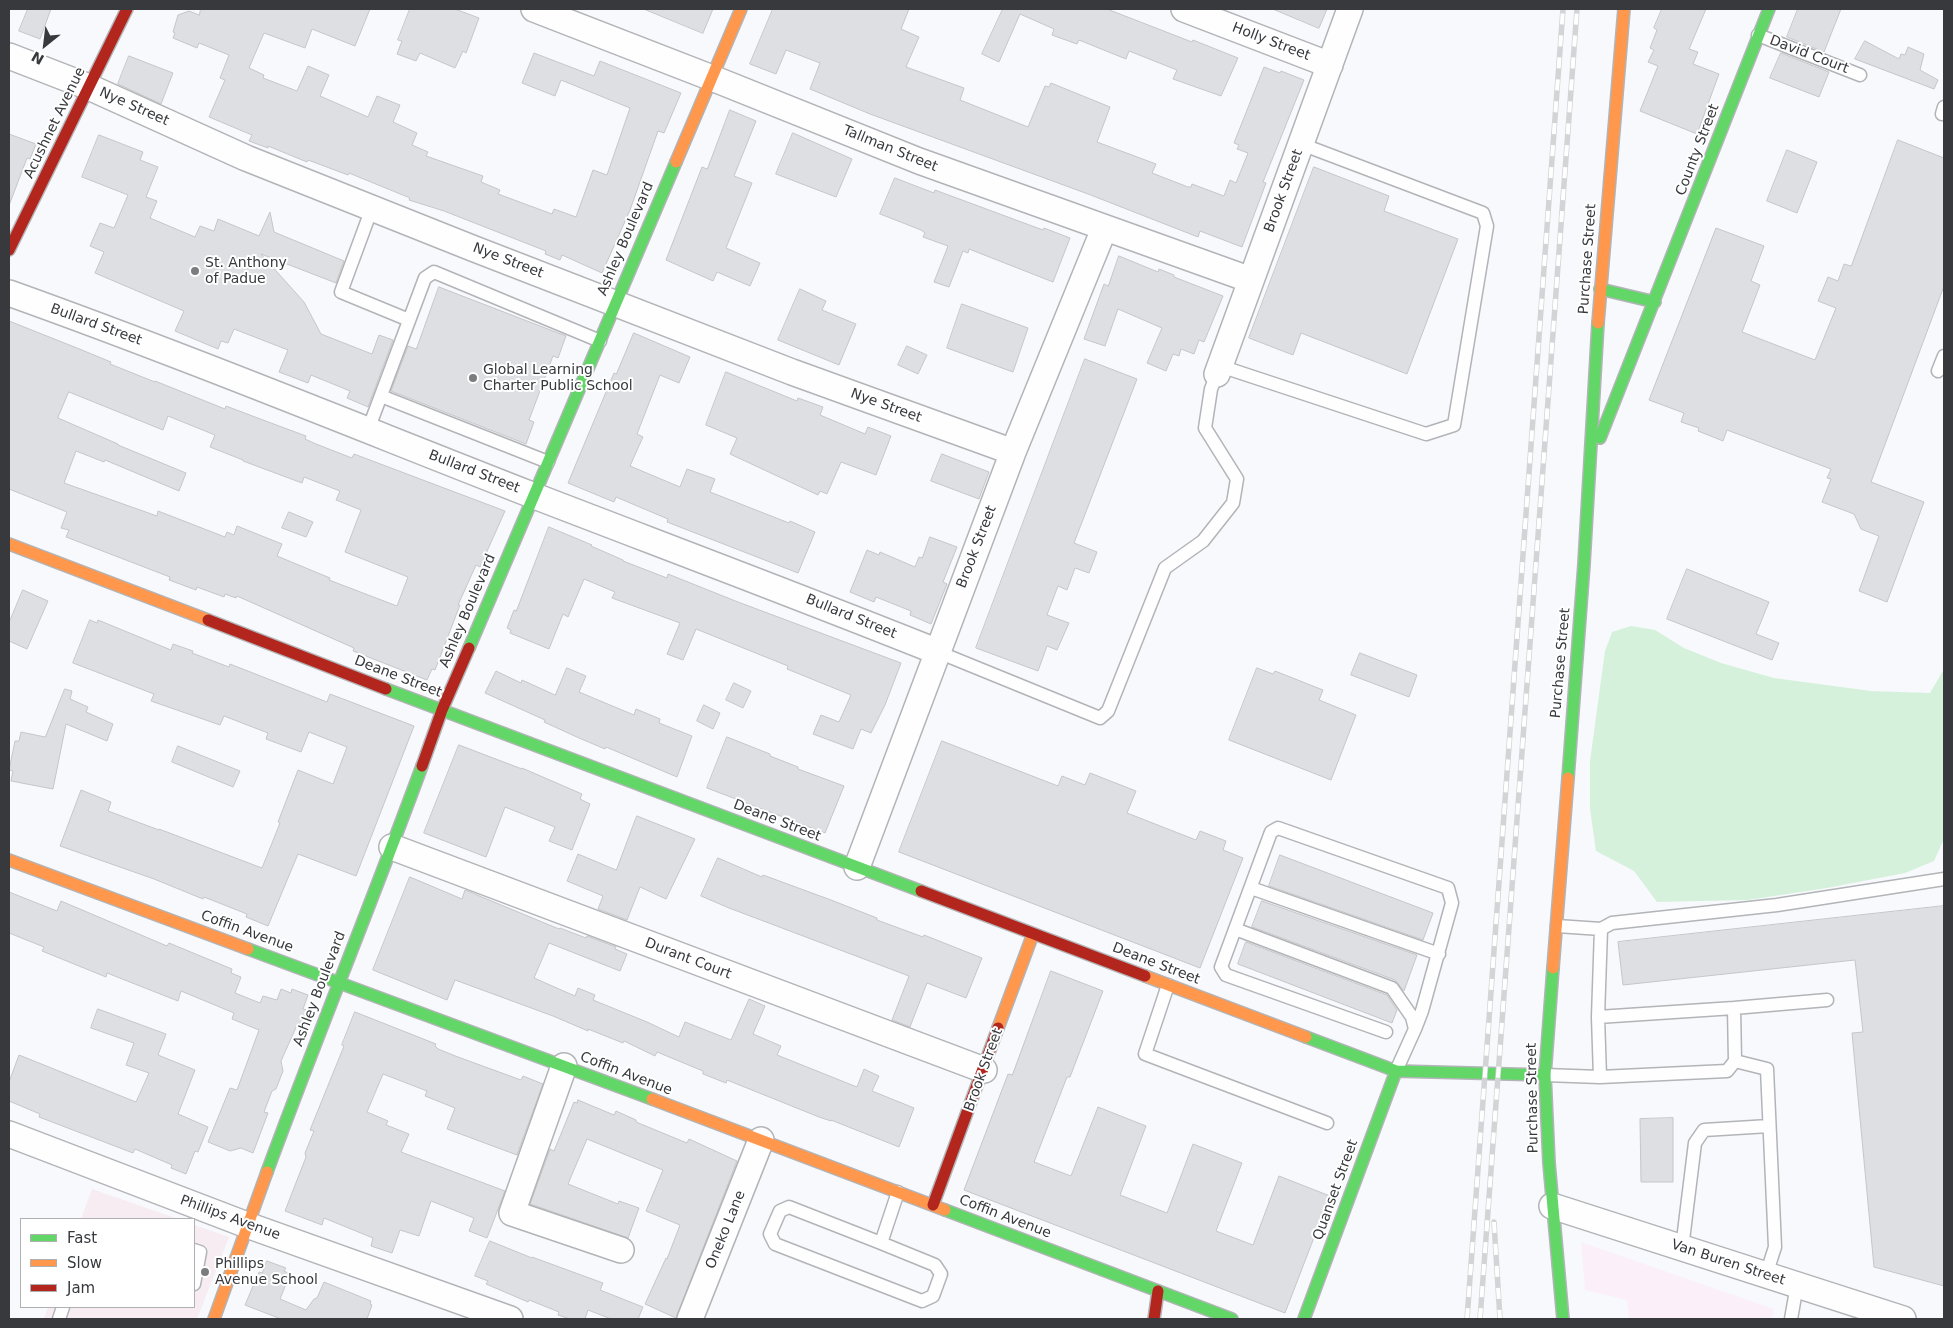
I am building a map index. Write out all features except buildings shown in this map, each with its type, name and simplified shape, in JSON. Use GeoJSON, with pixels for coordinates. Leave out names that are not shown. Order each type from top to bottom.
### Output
{"type":"FeatureCollection","features":[{"type":"Feature","properties":{"kind":"main road","name":"Acushnet Avenue"},"geometry":{"type":"LineString","coordinates":[[9,250],[14,228],[89,87],[127,9]]}},
{"type":"Feature","properties":{"kind":"main road","name":"Ashley Boulevard"},"geometry":{"type":"LineString","coordinates":[[214,1319],[247,1225],[338,982],[392,847],[442,710],[741,9]]}},
{"type":"Feature","properties":{"kind":"main road","name":"Purchase Street"},"geometry":{"type":"LineString","coordinates":[[1564,1319],[1546,1128],[1545,1075],[1547,1030],[1557,926],[1565,796],[1591,461],[1600,289],[1624,9]]}},
{"type":"Feature","properties":{"kind":"main road","name":"County Street"},"geometry":{"type":"LineString","coordinates":[[1591,461],[1769,9]]}},
{"type":"Feature","properties":{"kind":"main road"},"geometry":{"type":"LineString","coordinates":[[1600,289],[1655,302]]}},
{"type":"Feature","properties":{"kind":"main road","name":"Deane Street"},"geometry":{"type":"LineString","coordinates":[[9,544],[1396,1071],[1545,1075]]}},
{"type":"Feature","properties":{"kind":"main road","name":"Coffin Avenue"},"geometry":{"type":"LineString","coordinates":[[9,860],[564,1066],[1232,1319]]}},
{"type":"Feature","properties":{"kind":"main road","name":"Brook Street"},"geometry":{"type":"LineString","coordinates":[[933,1205],[1033,934]]}},
{"type":"Feature","properties":{"kind":"main road","name":"Quanset Street"},"geometry":{"type":"LineString","coordinates":[[1304,1319],[1396,1071]]}},
{"type":"Feature","properties":{"kind":"main road"},"geometry":{"type":"LineString","coordinates":[[1154,1319],[1158,1291]]}},
{"type":"Feature","properties":{"kind":"street","name":"Tallman Street"},"geometry":{"type":"LineString","coordinates":[[534,9],[919,161],[1104,229],[1251,280]]}},
{"type":"Feature","properties":{"kind":"street","name":"Holly Street"},"geometry":{"type":"LineString","coordinates":[[1184,9],[1330,65]]}},
{"type":"Feature","properties":{"kind":"street","name":"Brook Street"},"geometry":{"type":"LineString","coordinates":[[1219,370],[1350,9]]}},
{"type":"Feature","properties":{"kind":"street","name":"Nye Street"},"geometry":{"type":"LineString","coordinates":[[9,56],[89,87],[246,158],[372,208],[792,372],[1013,452]]}},
{"type":"Feature","properties":{"kind":"street","name":"Brook Street"},"geometry":{"type":"LineString","coordinates":[[857,867],[1013,452],[1104,229]]}},
{"type":"Feature","properties":{"kind":"street","name":"Bullard Street"},"geometry":{"type":"LineString","coordinates":[[9,293],[131,337],[938,652]]}},
{"type":"Feature","properties":{"kind":"street","name":"Durant Court"},"geometry":{"type":"LineString","coordinates":[[392,847],[984,1070]]}},
{"type":"Feature","properties":{"kind":"street"},"geometry":{"type":"LineString","coordinates":[[564,1066],[512,1213],[621,1250]]}},
{"type":"Feature","properties":{"kind":"street","name":"Phillips Avenue"},"geometry":{"type":"LineString","coordinates":[[9,1134],[247,1225],[510,1319]]}},
{"type":"Feature","properties":{"kind":"street","name":"Oneko Lane"},"geometry":{"type":"LineString","coordinates":[[690,1319],[761,1140]]}},
{"type":"Feature","properties":{"kind":"street","name":"Van Buren Street"},"geometry":{"type":"LineString","coordinates":[[1552,1206],[1903,1319]]}},
{"type":"Feature","properties":{"kind":"lane","name":"David Court"},"geometry":{"type":"LineString","coordinates":[[1758,35],[1860,75]]}},
{"type":"Feature","properties":{"kind":"lane"},"geometry":{"type":"LineString","coordinates":[[938,652],[1100,718],[1108,711],[1166,568],[1203,541],[1233,503],[1237,479],[1205,428],[1211,389],[1219,370],[1426,434],[1454,426],[1487,226],[1483,213],[1301,144]]}},
{"type":"Feature","properties":{"kind":"lane"},"geometry":{"type":"LineString","coordinates":[[372,208],[341,292],[409,320]]}},
{"type":"Feature","properties":{"kind":"lane"},"geometry":{"type":"LineString","coordinates":[[368,430],[425,278],[434,272],[600,341]]}},
{"type":"Feature","properties":{"kind":"lane"},"geometry":{"type":"LineString","coordinates":[[1938,371],[1944,356]]}},
{"type":"Feature","properties":{"kind":"lane"},"geometry":{"type":"LineString","coordinates":[[381,396],[548,462]]}},
{"type":"Feature","properties":{"kind":"lane"},"geometry":{"type":"LineString","coordinates":[[1386,1032],[1226,975],[1221,967],[1271,832],[1278,828],[1448,888],[1452,903],[1439,954],[1422,1011],[1396,1071]]}},
{"type":"Feature","properties":{"kind":"lane"},"geometry":{"type":"LineString","coordinates":[[1557,926],[1601,929],[1612,924],[1777,905],[1944,879]]}},
{"type":"Feature","properties":{"kind":"lane"},"geometry":{"type":"LineString","coordinates":[[1251,888],[1439,954]]}},
{"type":"Feature","properties":{"kind":"lane"},"geometry":{"type":"LineString","coordinates":[[1235,929],[1392,988],[1412,1017],[1415,1030]]}},
{"type":"Feature","properties":{"kind":"lane"},"geometry":{"type":"LineString","coordinates":[[1600,1077],[1598,1016],[1601,929]]}},
{"type":"Feature","properties":{"kind":"lane"},"geometry":{"type":"LineString","coordinates":[[1168,985],[1145,1054],[1327,1123]]}},
{"type":"Feature","properties":{"kind":"lane"},"geometry":{"type":"LineString","coordinates":[[1598,1016],[1827,1000]]}},
{"type":"Feature","properties":{"kind":"lane"},"geometry":{"type":"LineString","coordinates":[[1545,1075],[1600,1077],[1727,1071],[1735,1061],[1734,1008]]}},
{"type":"Feature","properties":{"kind":"lane"},"geometry":{"type":"LineString","coordinates":[[1735,1061],[1767,1069],[1776,1247],[1766,1275]]}},
{"type":"Feature","properties":{"kind":"lane"},"geometry":{"type":"LineString","coordinates":[[1682,1248],[1695,1143],[1704,1130],[1770,1126]]}},
{"type":"Feature","properties":{"kind":"lane"},"geometry":{"type":"LineString","coordinates":[[881,1243],[898,1192]]}},
{"type":"Feature","properties":{"kind":"lane"},"geometry":{"type":"LineString","coordinates":[[789,1207],[881,1243],[935,1265],[941,1274],[933,1296],[922,1301],[775,1244],[770,1234],[780,1211],[789,1207]]}},
{"type":"Feature","properties":{"kind":"lane"},"geometry":{"type":"LineString","coordinates":[[195,1250],[200,1252],[195,1279]]}},
{"type":"Feature","properties":{"kind":"lane"},"geometry":{"type":"LineString","coordinates":[[1791,1319],[1797,1285]]}},
{"type":"Feature","properties":{"kind":"shaded area"},"geometry":{"type":"Polygon","coordinates":[[[92,1189],[175,1218],[81,1218],[92,1189]]]}},
{"type":"Feature","properties":{"kind":"shaded area","name":"Phillips Avenue School"},"geometry":{"type":"Polygon","coordinates":[[[195,1225],[229,1237],[197,1319],[44,1319],[48,1308],[195,1308],[195,1225]]]}},
{"type":"Feature","properties":{"kind":"shaded area"},"geometry":{"type":"Polygon","coordinates":[[[1581,1242],[1774,1309],[1772,1319],[1629,1319],[1627,1300],[1585,1290],[1581,1242]]]}},
{"type":"Feature","properties":{"kind":"green space"},"geometry":{"type":"Polygon","coordinates":[[[1631,626],[1655,630],[1684,648],[1721,663],[1774,678],[1871,691],[1930,693],[1944,669],[1944,839],[1934,861],[1905,873],[1827,888],[1748,900],[1657,902],[1634,871],[1596,851],[1590,809],[1590,761],[1605,651],[1612,632],[1631,626]]]}},
{"type":"Feature","properties":{"kind":"railway"},"geometry":{"type":"LineString","coordinates":[[1467,1319],[1563,9]]}},
{"type":"Feature","properties":{"kind":"railway"},"geometry":{"type":"LineString","coordinates":[[1480,1319],[1577,9]]}},
{"type":"Feature","properties":{"kind":"railway"},"geometry":{"type":"LineString","coordinates":[[1494,1222],[1500,1319]]}},
{"type":"Feature","properties":{"kind":"traffic: fast"},"geometry":{"type":"LineString","coordinates":[[1600,438],[1769,9]]}},
{"type":"Feature","properties":{"kind":"traffic: fast"},"geometry":{"type":"LineString","coordinates":[[469,648],[676,162]]}},
{"type":"Feature","properties":{"kind":"traffic: fast"},"geometry":{"type":"LineString","coordinates":[[1600,289],[1655,302]]}},
{"type":"Feature","properties":{"kind":"traffic: fast"},"geometry":{"type":"LineString","coordinates":[[1568,778],[1584,564],[1598,323]]}},
{"type":"Feature","properties":{"kind":"traffic: fast"},"geometry":{"type":"LineString","coordinates":[[386,689],[921,891]]}},
{"type":"Feature","properties":{"kind":"traffic: fast"},"geometry":{"type":"LineString","coordinates":[[267,1172],[422,766]]}},
{"type":"Feature","properties":{"kind":"traffic: fast"},"geometry":{"type":"LineString","coordinates":[[248,949],[652,1099]]}},
{"type":"Feature","properties":{"kind":"traffic: fast"},"geometry":{"type":"LineString","coordinates":[[1553,968],[1545,1075],[1549,1163],[1563,1319]]}},
{"type":"Feature","properties":{"kind":"traffic: fast"},"geometry":{"type":"LineString","coordinates":[[1306,1037],[1396,1071],[1545,1075]]}},
{"type":"Feature","properties":{"kind":"traffic: fast"},"geometry":{"type":"LineString","coordinates":[[1304,1319],[1396,1071]]}},
{"type":"Feature","properties":{"kind":"traffic: fast"},"geometry":{"type":"LineString","coordinates":[[945,1210],[1232,1319]]}},
{"type":"Feature","properties":{"kind":"traffic: slow"},"geometry":{"type":"LineString","coordinates":[[676,162],[741,9]]}},
{"type":"Feature","properties":{"kind":"traffic: slow"},"geometry":{"type":"LineString","coordinates":[[1598,323],[1624,9]]}},
{"type":"Feature","properties":{"kind":"traffic: slow"},"geometry":{"type":"LineString","coordinates":[[9,544],[208,620]]}},
{"type":"Feature","properties":{"kind":"traffic: slow"},"geometry":{"type":"LineString","coordinates":[[1553,968],[1568,778]]}},
{"type":"Feature","properties":{"kind":"traffic: slow"},"geometry":{"type":"LineString","coordinates":[[9,860],[248,949]]}},
{"type":"Feature","properties":{"kind":"traffic: slow"},"geometry":{"type":"LineString","coordinates":[[998,1028],[1033,934]]}},
{"type":"Feature","properties":{"kind":"traffic: slow"},"geometry":{"type":"LineString","coordinates":[[1145,976],[1306,1037]]}},
{"type":"Feature","properties":{"kind":"traffic: slow"},"geometry":{"type":"LineString","coordinates":[[652,1099],[945,1210]]}},
{"type":"Feature","properties":{"kind":"traffic: slow"},"geometry":{"type":"LineString","coordinates":[[214,1319],[267,1172]]}},
{"type":"Feature","properties":{"kind":"traffic: jam"},"geometry":{"type":"LineString","coordinates":[[9,250],[127,9]]}},
{"type":"Feature","properties":{"kind":"traffic: jam"},"geometry":{"type":"LineString","coordinates":[[208,620],[386,689]]}},
{"type":"Feature","properties":{"kind":"traffic: jam"},"geometry":{"type":"LineString","coordinates":[[422,766],[442,710],[469,648]]}},
{"type":"Feature","properties":{"kind":"traffic: jam"},"geometry":{"type":"LineString","coordinates":[[921,891],[1145,976]]}},
{"type":"Feature","properties":{"kind":"traffic: jam"},"geometry":{"type":"LineString","coordinates":[[933,1205],[998,1028]]}},
{"type":"Feature","properties":{"kind":"traffic: jam"},"geometry":{"type":"LineString","coordinates":[[1154,1319],[1158,1291]]}},
{"type":"Feature","properties":{"kind":"place","name":"St. Anthony of Padue"},"geometry":{"type":"Point","coordinates":[195,271]}},
{"type":"Feature","properties":{"kind":"place","name":"Global Learning Charter Public School"},"geometry":{"type":"Point","coordinates":[473,378]}},
{"type":"Feature","properties":{"kind":"place","name":"Phillips Avenue School"},"geometry":{"type":"Point","coordinates":[205,1272]}}]}
